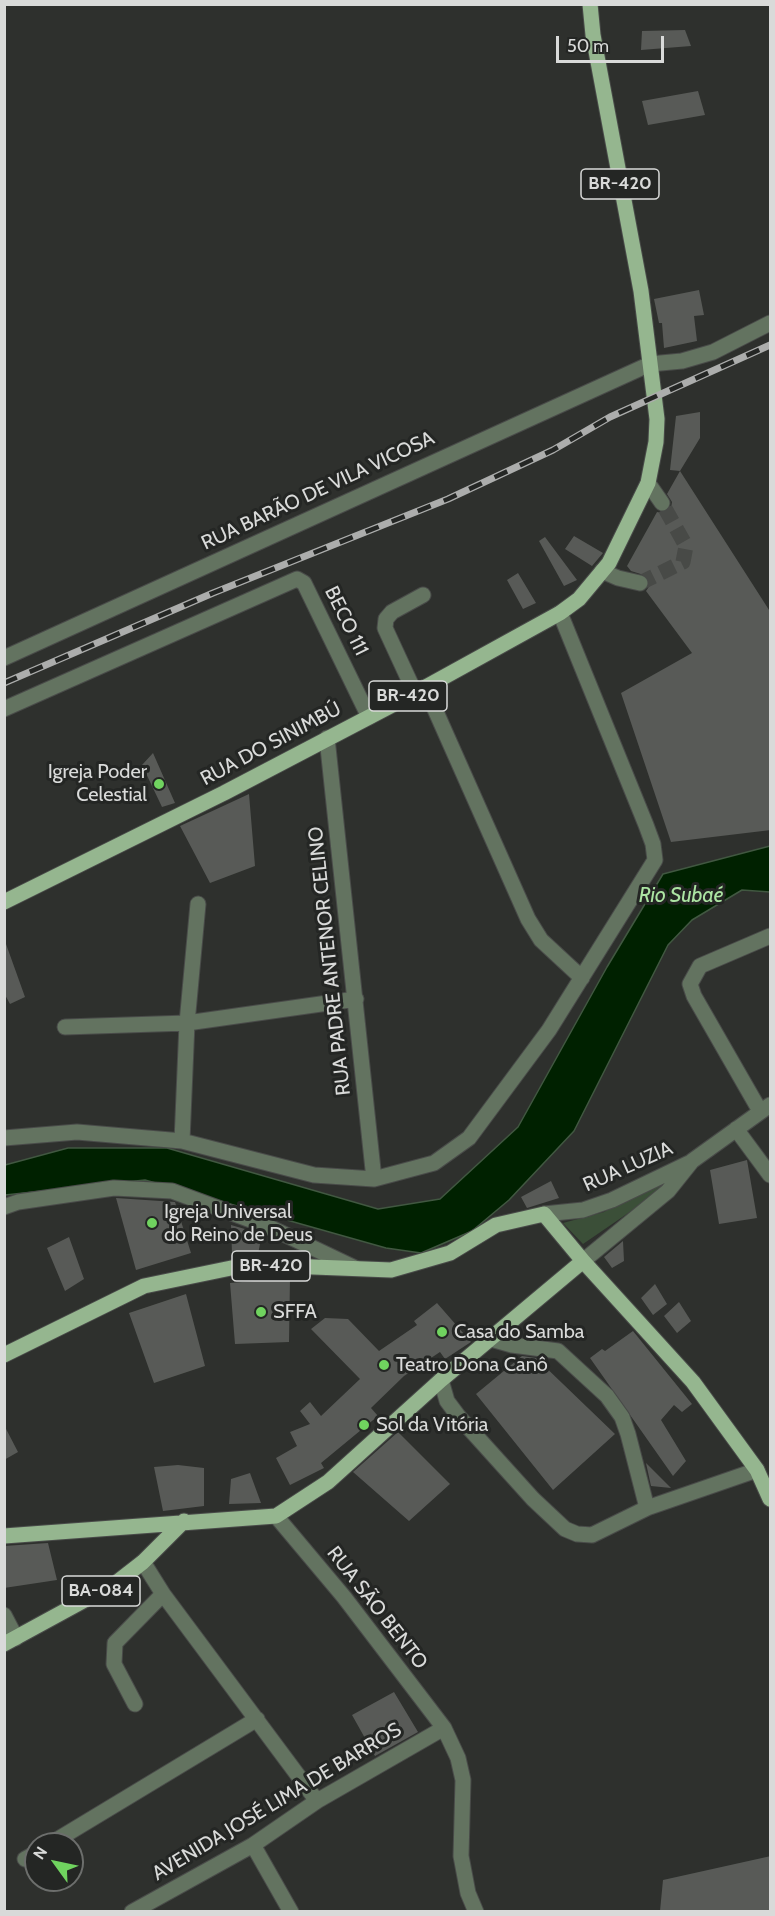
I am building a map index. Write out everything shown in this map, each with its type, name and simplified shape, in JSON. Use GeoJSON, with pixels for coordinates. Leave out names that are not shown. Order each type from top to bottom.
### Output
{"type":"FeatureCollection","features":[{"type":"Feature","properties":{"kind":"main road","name":"BR-420"},"geometry":{"type":"LineString","coordinates":[[590,4],[593,36],[641,291],[650,364]]}},
{"type":"Feature","properties":{"kind":"main road","name":"RUA DO SINIMBÚ"},"geometry":{"type":"LineString","coordinates":[[4,902],[224,793],[369,717],[560,613],[579,598],[602,571],[648,483],[657,430],[656,396],[650,364]]}},
{"type":"Feature","properties":{"kind":"main road","name":"BR-420"},"geometry":{"type":"LineString","coordinates":[[4,1355],[144,1286],[236,1267],[391,1270],[433,1260],[450,1253],[496,1225],[544,1214]]}},
{"type":"Feature","properties":{"kind":"main road"},"geometry":{"type":"LineString","coordinates":[[544,1214],[583,1261],[693,1382],[757,1470],[771,1499]]}},
{"type":"Feature","properties":{"kind":"main road"},"geometry":{"type":"LineString","coordinates":[[4,1536],[276,1516],[328,1482],[441,1380],[583,1261]]}},
{"type":"Feature","properties":{"kind":"main road","name":"BA-084"},"geometry":{"type":"LineString","coordinates":[[10,1641],[116,1583],[143,1562],[184,1521]]}},
{"type":"Feature","properties":{"kind":"street","name":"RUA BARÃO DE VILA VICOSA"},"geometry":{"type":"LineString","coordinates":[[4,658],[289,526],[650,364],[682,361],[713,352],[771,323]]}},
{"type":"Feature","properties":{"kind":"street"},"geometry":{"type":"LineString","coordinates":[[648,483],[662,503]]}},
{"type":"Feature","properties":{"kind":"street"},"geometry":{"type":"LineString","coordinates":[[602,571],[618,578],[640,583]]}},
{"type":"Feature","properties":{"kind":"street","name":"BECO 111"},"geometry":{"type":"LineString","coordinates":[[4,709],[297,579],[304,583],[369,717]]}},
{"type":"Feature","properties":{"kind":"street"},"geometry":{"type":"LineString","coordinates":[[423,595],[392,612],[386,619],[385,628],[420,690],[528,919],[542,940],[582,978]]}},
{"type":"Feature","properties":{"kind":"street"},"geometry":{"type":"LineString","coordinates":[[4,1138],[77,1132],[183,1142],[314,1175],[374,1179],[434,1163],[469,1138],[549,1030],[655,860],[653,844],[646,825],[560,613]]}},
{"type":"Feature","properties":{"kind":"street","name":"RUA PADRE ANTENOR CELINO"},"geometry":{"type":"LineString","coordinates":[[327,738],[374,1179]]}},
{"type":"Feature","properties":{"kind":"street"},"geometry":{"type":"LineString","coordinates":[[183,1142],[187,1023],[198,904]]}},
{"type":"Feature","properties":{"kind":"street"},"geometry":{"type":"LineString","coordinates":[[765,1108],[694,996],[690,984],[693,975],[707,963],[771,936]]}},
{"type":"Feature","properties":{"kind":"street"},"geometry":{"type":"LineString","coordinates":[[65,1027],[187,1023],[356,999]]}},
{"type":"Feature","properties":{"kind":"street","name":"RUA LUZIA"},"geometry":{"type":"LineString","coordinates":[[544,1214],[583,1210],[612,1200],[692,1161],[765,1108]]}},
{"type":"Feature","properties":{"kind":"street"},"geometry":{"type":"LineString","coordinates":[[736,1129],[771,1175]]}},
{"type":"Feature","properties":{"kind":"street","name":"RUA LUZIA"},"geometry":{"type":"LineString","coordinates":[[583,1261],[668,1191],[692,1161]]}},
{"type":"Feature","properties":{"kind":"street"},"geometry":{"type":"LineString","coordinates":[[4,1208],[18,1202],[114,1188],[172,1191],[267,1226],[354,1268]]}},
{"type":"Feature","properties":{"kind":"street"},"geometry":{"type":"LineString","coordinates":[[491,1339],[512,1345],[558,1351],[607,1396],[622,1417],[628,1434],[646,1508]]}},
{"type":"Feature","properties":{"kind":"street"},"geometry":{"type":"LineString","coordinates":[[441,1380],[447,1401],[459,1417],[533,1499],[566,1529],[577,1534],[592,1534],[646,1508],[757,1470]]}},
{"type":"Feature","properties":{"kind":"street","name":"RUA SÃO BENTO"},"geometry":{"type":"LineString","coordinates":[[276,1516],[344,1597],[444,1728],[458,1758],[463,1780],[461,1856],[468,1893],[477,1911]]}},
{"type":"Feature","properties":{"kind":"street"},"geometry":{"type":"LineString","coordinates":[[143,1562],[163,1594],[317,1802]]}},
{"type":"Feature","properties":{"kind":"street"},"geometry":{"type":"LineString","coordinates":[[135,1704],[114,1665],[115,1643],[163,1594]]}},
{"type":"Feature","properties":{"kind":"street"},"geometry":{"type":"LineString","coordinates":[[4,1615],[10,1641]]}},
{"type":"Feature","properties":{"kind":"street"},"geometry":{"type":"LineString","coordinates":[[70,1832],[257,1719]]}},
{"type":"Feature","properties":{"kind":"street","name":"AVENIDA JOSÉ LIMA DE BARROS"},"geometry":{"type":"LineString","coordinates":[[132,1911],[253,1845],[317,1802],[444,1728]]}},
{"type":"Feature","properties":{"kind":"street"},"geometry":{"type":"LineString","coordinates":[[253,1845],[291,1911]]}},
{"type":"Feature","properties":{"kind":"shaded area"},"geometry":{"type":"Polygon","coordinates":[[[657,1179],[672,1183],[583,1244],[563,1223],[604,1212],[657,1179]]]}},
{"type":"Feature","properties":{"kind":"water","name":"Rio Subaé"},"geometry":{"type":"Polygon","coordinates":[[[770,846],[770,892],[742,890],[692,920],[668,945],[574,1131],[509,1200],[472,1231],[421,1253],[386,1248],[145,1180],[5,1195],[5,1165],[68,1148],[167,1148],[378,1209],[440,1199],[518,1127],[607,967],[663,874],[770,846]]]}},
{"type":"Feature","properties":{"kind":"building"},"geometry":{"type":"Polygon","coordinates":[[[685,30],[691,46],[641,50],[642,31],[685,30]]]}},
{"type":"Feature","properties":{"kind":"building"},"geometry":{"type":"Polygon","coordinates":[[[698,91],[705,115],[648,125],[642,101],[698,91]]]}},
{"type":"Feature","properties":{"kind":"building"},"geometry":{"type":"Polygon","coordinates":[[[699,290],[704,315],[694,316],[697,341],[664,348],[662,323],[659,323],[654,299],[699,290]]]}},
{"type":"Feature","properties":{"kind":"building"},"geometry":{"type":"Polygon","coordinates":[[[700,412],[700,438],[680,471],[670,470],[676,416],[700,412]]]}},
{"type":"Feature","properties":{"kind":"building"},"geometry":{"type":"Polygon","coordinates":[[[680,471],[771,613],[771,830],[671,842],[621,693],[692,653],[646,591],[650,585],[647,576],[631,571],[627,566],[657,512],[663,513],[671,508],[672,502],[667,494],[680,471]]]}},
{"type":"Feature","properties":{"kind":"building"},"geometry":{"type":"Polygon","coordinates":[[[574,536],[603,553],[592,566],[565,549],[574,536]]]}},
{"type":"Feature","properties":{"kind":"building"},"geometry":{"type":"Polygon","coordinates":[[[545,537],[577,580],[564,586],[539,541],[545,537]]]}},
{"type":"Feature","properties":{"kind":"building"},"geometry":{"type":"Polygon","coordinates":[[[518,573],[536,603],[523,609],[507,580],[518,573]]]}},
{"type":"Feature","properties":{"kind":"building","name":"Igreja Poder Celestial"},"geometry":{"type":"Polygon","coordinates":[[[153,753],[175,803],[162,807],[142,765],[153,753]]]}},
{"type":"Feature","properties":{"kind":"building"},"geometry":{"type":"Polygon","coordinates":[[[249,794],[255,866],[210,883],[180,826],[249,794]]]}},
{"type":"Feature","properties":{"kind":"building"},"geometry":{"type":"Polygon","coordinates":[[[6,944],[25,997],[10,1004],[4,993],[6,944]]]}},
{"type":"Feature","properties":{"kind":"building"},"geometry":{"type":"Polygon","coordinates":[[[747,1160],[757,1218],[719,1224],[710,1170],[747,1160]]]}},
{"type":"Feature","properties":{"kind":"building"},"geometry":{"type":"Polygon","coordinates":[[[551,1181],[559,1198],[527,1208],[521,1197],[551,1181]]]}},
{"type":"Feature","properties":{"kind":"building","name":"Igreja Universal do Reino de Deus"},"geometry":{"type":"Polygon","coordinates":[[[116,1198],[175,1202],[191,1253],[136,1270],[116,1198]]]}},
{"type":"Feature","properties":{"kind":"building"},"geometry":{"type":"Polygon","coordinates":[[[231,1225],[262,1234],[258,1254],[232,1253],[231,1225]]]}},
{"type":"Feature","properties":{"kind":"building"},"geometry":{"type":"Polygon","coordinates":[[[69,1237],[84,1279],[65,1291],[47,1248],[69,1237]]]}},
{"type":"Feature","properties":{"kind":"building"},"geometry":{"type":"Polygon","coordinates":[[[623,1241],[624,1261],[612,1268],[604,1257],[623,1241]]]}},
{"type":"Feature","properties":{"kind":"building","name":"SFFA"},"geometry":{"type":"Polygon","coordinates":[[[290,1278],[289,1342],[235,1344],[230,1283],[290,1278]]]}},
{"type":"Feature","properties":{"kind":"building"},"geometry":{"type":"Polygon","coordinates":[[[655,1284],[667,1304],[653,1315],[641,1298],[655,1284]]]}},
{"type":"Feature","properties":{"kind":"building"},"geometry":{"type":"Polygon","coordinates":[[[186,1294],[205,1366],[154,1383],[129,1313],[186,1294]]]}},
{"type":"Feature","properties":{"kind":"building"},"geometry":{"type":"Polygon","coordinates":[[[679,1302],[691,1321],[677,1333],[664,1316],[679,1302]]]}},
{"type":"Feature","properties":{"kind":"building"},"geometry":{"type":"Polygon","coordinates":[[[437,1303],[471,1342],[445,1359],[440,1352],[404,1376],[371,1408],[378,1416],[321,1463],[324,1468],[290,1485],[276,1458],[297,1446],[290,1432],[310,1424],[300,1411],[310,1402],[321,1416],[360,1379],[311,1329],[325,1318],[348,1319],[379,1351],[417,1325],[414,1321],[437,1303]]]}},
{"type":"Feature","properties":{"kind":"building"},"geometry":{"type":"Polygon","coordinates":[[[633,1331],[692,1404],[682,1412],[674,1405],[661,1420],[686,1461],[673,1476],[590,1358],[602,1349],[605,1351],[633,1331]]]}},
{"type":"Feature","properties":{"kind":"building"},"geometry":{"type":"Polygon","coordinates":[[[522,1356],[536,1358],[615,1434],[553,1490],[476,1394],[522,1356]]]}},
{"type":"Feature","properties":{"kind":"building"},"geometry":{"type":"Polygon","coordinates":[[[4,1425],[18,1452],[4,1460],[4,1425]]]}},
{"type":"Feature","properties":{"kind":"building"},"geometry":{"type":"Polygon","coordinates":[[[398,1432],[450,1484],[409,1521],[353,1472],[398,1432]]]}},
{"type":"Feature","properties":{"kind":"building"},"geometry":{"type":"Polygon","coordinates":[[[646,1463],[671,1488],[651,1486],[646,1463]]]}},
{"type":"Feature","properties":{"kind":"building"},"geometry":{"type":"Polygon","coordinates":[[[178,1465],[204,1468],[204,1506],[163,1511],[154,1467],[178,1465]]]}},
{"type":"Feature","properties":{"kind":"building"},"geometry":{"type":"Polygon","coordinates":[[[250,1473],[261,1503],[229,1504],[231,1479],[250,1473]]]}},
{"type":"Feature","properties":{"kind":"building"},"geometry":{"type":"Polygon","coordinates":[[[48,1543],[57,1580],[4,1588],[4,1546],[48,1543]]]}},
{"type":"Feature","properties":{"kind":"building"},"geometry":{"type":"Polygon","coordinates":[[[394,1692],[418,1732],[375,1756],[352,1715],[394,1692]]]}},
{"type":"Feature","properties":{"kind":"building"},"geometry":{"type":"Polygon","coordinates":[[[771,1856],[771,1911],[660,1911],[663,1880],[771,1856]]]}},
{"type":"Feature","properties":{"kind":"tunnel"},"geometry":{"type":"LineString","coordinates":[[640,583],[683,562],[686,546],[662,503]]}},
{"type":"Feature","properties":{"kind":"railway"},"geometry":{"type":"LineString","coordinates":[[4,683],[213,593],[448,499],[553,450],[610,417],[770,345]]}},
{"type":"Feature","properties":{"kind":"place","name":"Igreja Poder Celestial"},"geometry":{"type":"Point","coordinates":[159,784]}},
{"type":"Feature","properties":{"kind":"place","name":"Igreja Universal do Reino de Deus"},"geometry":{"type":"Point","coordinates":[152,1223]}},
{"type":"Feature","properties":{"kind":"place","name":"SFFA"},"geometry":{"type":"Point","coordinates":[261,1312]}},
{"type":"Feature","properties":{"kind":"place","name":"Casa do Samba"},"geometry":{"type":"Point","coordinates":[442,1332]}},
{"type":"Feature","properties":{"kind":"place","name":"Teatro Dona Canô"},"geometry":{"type":"Point","coordinates":[384,1365]}},
{"type":"Feature","properties":{"kind":"place","name":"Sol da Vitória"},"geometry":{"type":"Point","coordinates":[364,1425]}}]}
